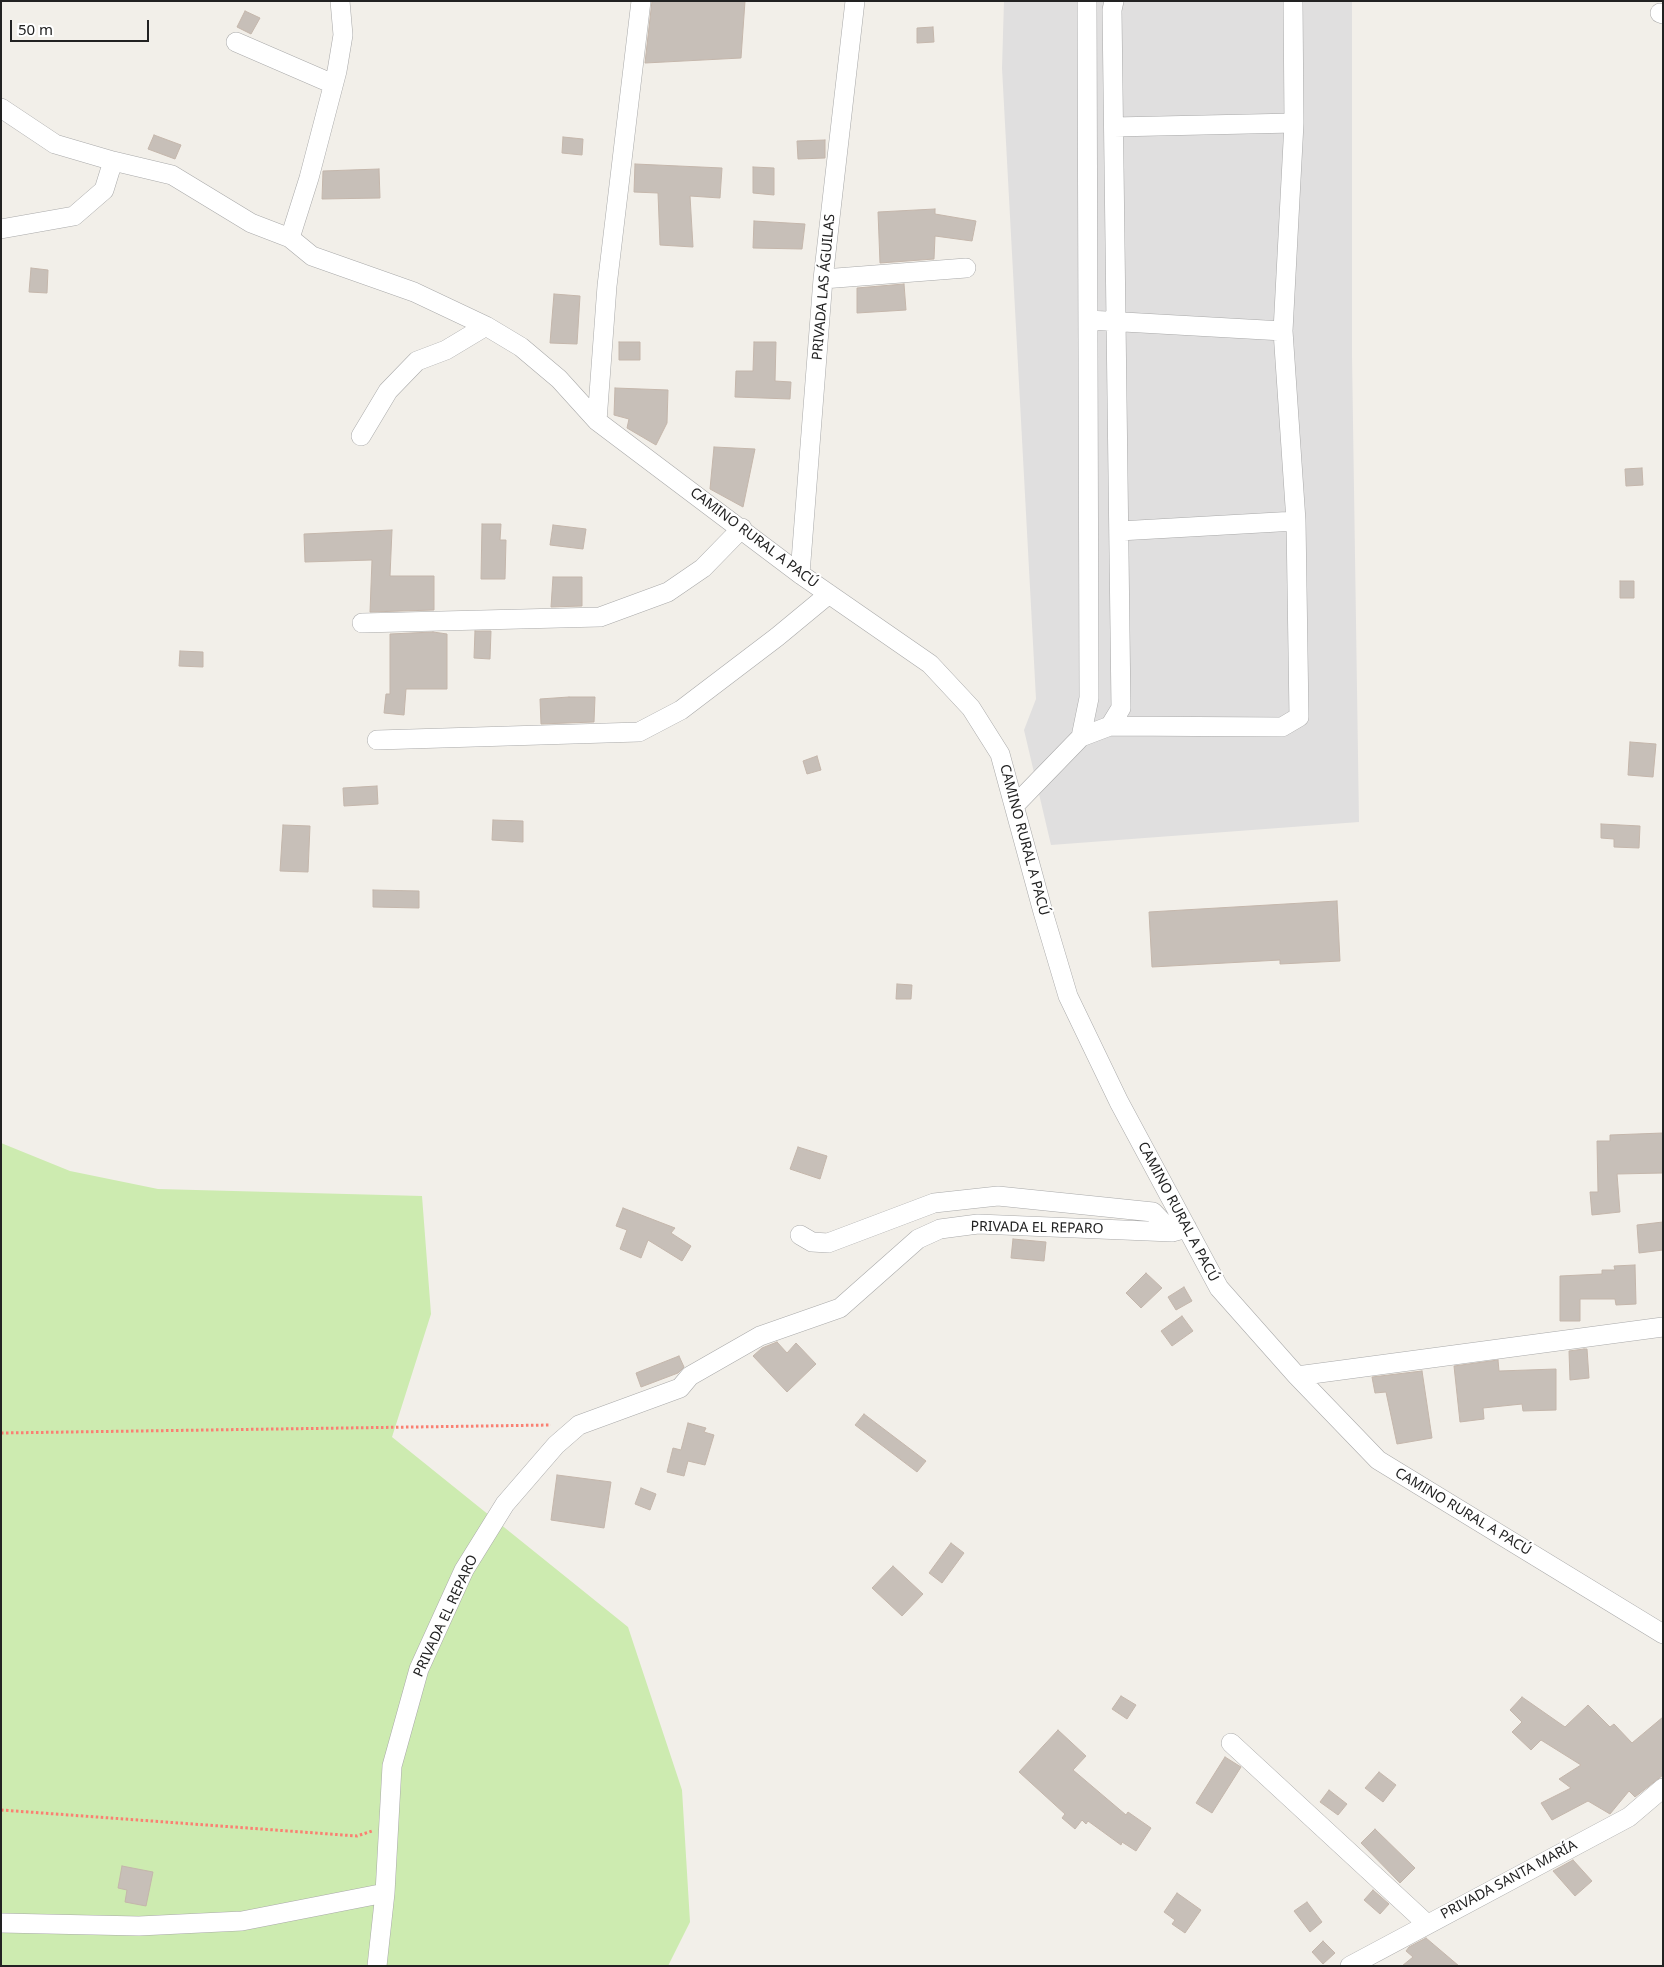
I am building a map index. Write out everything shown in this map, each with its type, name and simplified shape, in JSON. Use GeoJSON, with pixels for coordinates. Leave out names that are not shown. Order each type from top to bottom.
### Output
{"type":"FeatureCollection","features":[{"type":"Feature","properties":{"kind":"street"},"geometry":{"type":"LineString","coordinates":[[333,1],[343,34]]}},
{"type":"Feature","properties":{"kind":"street"},"geometry":{"type":"LineString","coordinates":[[290,238],[309,178],[333,84],[343,34],[340,1]]}},
{"type":"Feature","properties":{"kind":"street"},"geometry":{"type":"LineString","coordinates":[[597,421],[607,286],[641,1]]}},
{"type":"Feature","properties":{"kind":"street","name":"PRIVADA LAS ÁGUILAS"},"geometry":{"type":"LineString","coordinates":[[800,574],[823,279],[855,1]]}},
{"type":"Feature","properties":{"kind":"street"},"geometry":{"type":"LineString","coordinates":[[1081,737],[1089,698],[1087,1]]}},
{"type":"Feature","properties":{"kind":"street"},"geometry":{"type":"LineString","coordinates":[[1110,726],[1121,708],[1112,10],[1114,1]]}},
{"type":"Feature","properties":{"kind":"street"},"geometry":{"type":"LineString","coordinates":[[1015,806],[1081,737],[1110,726],[1282,727],[1299,717],[1296,521],[1283,331],[1294,123],[1293,1]]}},
{"type":"Feature","properties":{"kind":"street"},"geometry":{"type":"LineString","coordinates":[[236,42],[333,84]]}},
{"type":"Feature","properties":{"kind":"street","name":"CAMINO RURAL A PACÚ"},"geometry":{"type":"LineString","coordinates":[[1,108],[55,144],[113,161],[172,175],[251,223],[290,238],[312,256],[414,292],[486,326],[520,346],[560,379],[597,421],[742,528],[800,574],[930,664],[971,708],[1000,754],[1068,996],[1180,1230],[1219,1288],[1297,1376],[1378,1460],[1663,1634]]}},
{"type":"Feature","properties":{"kind":"street"},"geometry":{"type":"LineString","coordinates":[[1114,127],[1294,123]]}},
{"type":"Feature","properties":{"kind":"street"},"geometry":{"type":"LineString","coordinates":[[1,229],[74,216],[104,190],[113,161]]}},
{"type":"Feature","properties":{"kind":"street"},"geometry":{"type":"LineString","coordinates":[[823,279],[966,268]]}},
{"type":"Feature","properties":{"kind":"street"},"geometry":{"type":"LineString","coordinates":[[1088,320],[1283,331]]}},
{"type":"Feature","properties":{"kind":"street"},"geometry":{"type":"LineString","coordinates":[[361,436],[388,391],[416,362],[446,350],[486,326]]}},
{"type":"Feature","properties":{"kind":"street"},"geometry":{"type":"LineString","coordinates":[[1119,530],[1296,521]]}},
{"type":"Feature","properties":{"kind":"street"},"geometry":{"type":"LineString","coordinates":[[362,624],[600,618],[668,592],[703,568],[742,528]]}},
{"type":"Feature","properties":{"kind":"street"},"geometry":{"type":"LineString","coordinates":[[377,740],[639,732],[681,710],[777,637],[829,594]]}},
{"type":"Feature","properties":{"kind":"street"},"geometry":{"type":"LineString","coordinates":[[800,1235],[812,1242],[828,1243],[934,1203],[998,1196],[1153,1212],[1180,1230]]}},
{"type":"Feature","properties":{"kind":"street","name":"PRIVADA EL REPARO"},"geometry":{"type":"LineString","coordinates":[[377,1966],[385,1893],[392,1766],[418,1669],[464,1570],[505,1504],[556,1445],[579,1425],[680,1388],[690,1376],[760,1336],[840,1308],[918,1238],[940,1229],[978,1224],[1180,1230]]}},
{"type":"Feature","properties":{"kind":"street"},"geometry":{"type":"LineString","coordinates":[[1297,1376],[1663,1327]]}},
{"type":"Feature","properties":{"kind":"street"},"geometry":{"type":"LineString","coordinates":[[1231,1743],[1427,1924]]}},
{"type":"Feature","properties":{"kind":"street","name":"PRIVADA SANTA MARÍA"},"geometry":{"type":"LineString","coordinates":[[1350,1966],[1629,1817],[1663,1788]]}},
{"type":"Feature","properties":{"kind":"street"},"geometry":{"type":"LineString","coordinates":[[1,1923],[139,1926],[242,1921],[385,1893]]}},
{"type":"Feature","properties":{"kind":"path"},"geometry":{"type":"LineString","coordinates":[[1,1433],[579,1425]]}},
{"type":"Feature","properties":{"kind":"path"},"geometry":{"type":"LineString","coordinates":[[1,1810],[357,1836],[389,1825]]}},
{"type":"Feature","properties":{"kind":"shaded area"},"geometry":{"type":"Polygon","coordinates":[[[1004,1],[1352,1],[1352,356],[1359,822],[1051,845],[1024,730],[1036,699],[1002,68],[1004,1]]]}},
{"type":"Feature","properties":{"kind":"green space"},"geometry":{"type":"Polygon","coordinates":[[[1,1143],[70,1171],[158,1189],[422,1196],[431,1314],[392,1437],[628,1627],[682,1790],[690,1922],[668,1966],[1,1966],[1,1143]]]}},
{"type":"Feature","properties":{"kind":"building"},"geometry":{"type":"Polygon","coordinates":[[[652,1],[745,1],[741,58],[645,63],[652,1]]]}},
{"type":"Feature","properties":{"kind":"building"},"geometry":{"type":"Polygon","coordinates":[[[245,11],[260,18],[251,34],[237,27],[245,11]]]}},
{"type":"Feature","properties":{"kind":"building"},"geometry":{"type":"Polygon","coordinates":[[[933,27],[934,42],[917,43],[917,28],[933,27]]]}},
{"type":"Feature","properties":{"kind":"building"},"geometry":{"type":"Polygon","coordinates":[[[154,135],[181,145],[175,159],[148,149],[154,135]]]}},
{"type":"Feature","properties":{"kind":"building"},"geometry":{"type":"Polygon","coordinates":[[[563,137],[583,139],[582,155],[562,153],[563,137]]]}},
{"type":"Feature","properties":{"kind":"building"},"geometry":{"type":"Polygon","coordinates":[[[825,140],[825,158],[798,159],[797,141],[825,140]]]}},
{"type":"Feature","properties":{"kind":"building"},"geometry":{"type":"Polygon","coordinates":[[[635,164],[722,168],[720,198],[690,196],[693,247],[660,245],[658,193],[634,192],[635,164]]]}},
{"type":"Feature","properties":{"kind":"building"},"geometry":{"type":"Polygon","coordinates":[[[753,167],[774,168],[774,195],[753,193],[753,167]]]}},
{"type":"Feature","properties":{"kind":"building"},"geometry":{"type":"Polygon","coordinates":[[[379,169],[380,198],[322,199],[323,171],[379,169]]]}},
{"type":"Feature","properties":{"kind":"building"},"geometry":{"type":"Polygon","coordinates":[[[935,209],[935,214],[976,221],[972,241],[935,236],[934,259],[880,263],[878,212],[935,209]]]}},
{"type":"Feature","properties":{"kind":"building"},"geometry":{"type":"Polygon","coordinates":[[[754,221],[805,224],[802,249],[753,248],[754,221]]]}},
{"type":"Feature","properties":{"kind":"building"},"geometry":{"type":"Polygon","coordinates":[[[31,268],[48,270],[47,293],[29,292],[31,268]]]}},
{"type":"Feature","properties":{"kind":"building"},"geometry":{"type":"Polygon","coordinates":[[[904,284],[906,310],[857,313],[857,288],[904,284]]]}},
{"type":"Feature","properties":{"kind":"building"},"geometry":{"type":"Polygon","coordinates":[[[554,294],[580,296],[577,344],[550,343],[554,294]]]}},
{"type":"Feature","properties":{"kind":"building"},"geometry":{"type":"Polygon","coordinates":[[[619,342],[640,342],[640,360],[619,360],[619,342]]]}},
{"type":"Feature","properties":{"kind":"building"},"geometry":{"type":"Polygon","coordinates":[[[754,342],[776,342],[775,381],[791,382],[790,399],[735,397],[736,371],[753,371],[754,342]]]}},
{"type":"Feature","properties":{"kind":"building"},"geometry":{"type":"Polygon","coordinates":[[[615,388],[668,390],[667,423],[656,445],[627,428],[629,419],[614,415],[615,388]]]}},
{"type":"Feature","properties":{"kind":"building"},"geometry":{"type":"Polygon","coordinates":[[[714,447],[755,449],[743,507],[710,489],[714,447]]]}},
{"type":"Feature","properties":{"kind":"building"},"geometry":{"type":"Polygon","coordinates":[[[1642,468],[1643,485],[1626,486],[1625,469],[1642,468]]]}},
{"type":"Feature","properties":{"kind":"building"},"geometry":{"type":"Polygon","coordinates":[[[482,524],[501,524],[500,540],[506,540],[505,579],[481,579],[482,524]]]}},
{"type":"Feature","properties":{"kind":"building"},"geometry":{"type":"Polygon","coordinates":[[[553,525],[586,529],[583,549],[550,545],[553,525]]]}},
{"type":"Feature","properties":{"kind":"building"},"geometry":{"type":"Polygon","coordinates":[[[392,530],[390,576],[434,576],[434,610],[370,612],[372,560],[305,562],[304,534],[392,530]]]}},
{"type":"Feature","properties":{"kind":"building"},"geometry":{"type":"Polygon","coordinates":[[[553,577],[582,577],[582,606],[551,607],[553,577]]]}},
{"type":"Feature","properties":{"kind":"building"},"geometry":{"type":"Polygon","coordinates":[[[1620,581],[1634,581],[1634,598],[1620,598],[1620,581]]]}},
{"type":"Feature","properties":{"kind":"building"},"geometry":{"type":"Polygon","coordinates":[[[475,631],[491,631],[490,659],[474,658],[475,631]]]}},
{"type":"Feature","properties":{"kind":"building"},"geometry":{"type":"Polygon","coordinates":[[[433,632],[447,634],[447,689],[406,689],[404,715],[384,713],[386,694],[390,694],[390,634],[433,632]]]}},
{"type":"Feature","properties":{"kind":"building"},"geometry":{"type":"Polygon","coordinates":[[[180,651],[203,652],[203,667],[179,666],[180,651]]]}},
{"type":"Feature","properties":{"kind":"building"},"geometry":{"type":"Polygon","coordinates":[[[595,697],[594,722],[541,724],[540,699],[595,697]]]}},
{"type":"Feature","properties":{"kind":"building"},"geometry":{"type":"Polygon","coordinates":[[[1630,742],[1656,744],[1653,777],[1628,775],[1630,742]]]}},
{"type":"Feature","properties":{"kind":"building"},"geometry":{"type":"Polygon","coordinates":[[[817,756],[821,770],[807,774],[803,761],[817,756]]]}},
{"type":"Feature","properties":{"kind":"building"},"geometry":{"type":"Polygon","coordinates":[[[377,786],[378,804],[344,806],[343,788],[377,786]]]}},
{"type":"Feature","properties":{"kind":"building"},"geometry":{"type":"Polygon","coordinates":[[[493,820],[523,821],[523,842],[492,840],[493,820]]]}},
{"type":"Feature","properties":{"kind":"building"},"geometry":{"type":"Polygon","coordinates":[[[1601,824],[1640,826],[1639,848],[1614,847],[1614,839],[1601,838],[1601,824]]]}},
{"type":"Feature","properties":{"kind":"building"},"geometry":{"type":"Polygon","coordinates":[[[283,825],[310,826],[308,872],[280,871],[283,825]]]}},
{"type":"Feature","properties":{"kind":"building"},"geometry":{"type":"Polygon","coordinates":[[[373,890],[419,891],[419,908],[373,907],[373,890]]]}},
{"type":"Feature","properties":{"kind":"building"},"geometry":{"type":"Polygon","coordinates":[[[1337,901],[1340,961],[1280,964],[1280,960],[1152,967],[1149,912],[1337,901]]]}},
{"type":"Feature","properties":{"kind":"building"},"geometry":{"type":"Polygon","coordinates":[[[897,984],[912,985],[911,999],[896,999],[897,984]]]}},
{"type":"Feature","properties":{"kind":"building"},"geometry":{"type":"Polygon","coordinates":[[[1663,1133],[1663,1173],[1617,1174],[1620,1212],[1592,1215],[1590,1192],[1598,1192],[1597,1141],[1610,1141],[1610,1135],[1663,1133]]]}},
{"type":"Feature","properties":{"kind":"building"},"geometry":{"type":"Polygon","coordinates":[[[798,1147],[827,1156],[820,1179],[790,1169],[798,1147]]]}},
{"type":"Feature","properties":{"kind":"building"},"geometry":{"type":"Polygon","coordinates":[[[623,1208],[675,1228],[671,1233],[691,1246],[682,1261],[648,1240],[641,1258],[620,1249],[627,1230],[616,1226],[623,1208]]]}},
{"type":"Feature","properties":{"kind":"building"},"geometry":{"type":"Polygon","coordinates":[[[1663,1222],[1663,1250],[1639,1253],[1637,1225],[1663,1222]]]}},
{"type":"Feature","properties":{"kind":"building"},"geometry":{"type":"Polygon","coordinates":[[[1013,1239],[1046,1242],[1044,1261],[1011,1258],[1013,1239]]]}},
{"type":"Feature","properties":{"kind":"building"},"geometry":{"type":"Polygon","coordinates":[[[1635,1265],[1636,1304],[1616,1305],[1615,1299],[1580,1299],[1580,1321],[1560,1321],[1560,1276],[1602,1274],[1602,1270],[1615,1270],[1614,1266],[1635,1265]]]}},
{"type":"Feature","properties":{"kind":"building"},"geometry":{"type":"Polygon","coordinates":[[[1146,1273],[1162,1288],[1141,1308],[1126,1293],[1146,1273]]]}},
{"type":"Feature","properties":{"kind":"building"},"geometry":{"type":"Polygon","coordinates":[[[1184,1287],[1192,1301],[1176,1310],[1168,1297],[1184,1287]]]}},
{"type":"Feature","properties":{"kind":"building"},"geometry":{"type":"Polygon","coordinates":[[[1182,1316],[1193,1331],[1172,1346],[1161,1331],[1182,1316]]]}},
{"type":"Feature","properties":{"kind":"building"},"geometry":{"type":"Polygon","coordinates":[[[777,1342],[787,1353],[796,1343],[816,1364],[787,1392],[753,1356],[762,1348],[777,1342]]]}},
{"type":"Feature","properties":{"kind":"building"},"geometry":{"type":"Polygon","coordinates":[[[1587,1349],[1589,1378],[1570,1380],[1569,1351],[1587,1349]]]}},
{"type":"Feature","properties":{"kind":"building"},"geometry":{"type":"Polygon","coordinates":[[[679,1356],[684,1367],[678,1373],[641,1387],[636,1373],[679,1356]]]}},
{"type":"Feature","properties":{"kind":"building"},"geometry":{"type":"Polygon","coordinates":[[[1498,1360],[1499,1371],[1556,1369],[1556,1410],[1523,1411],[1522,1404],[1483,1408],[1484,1419],[1460,1422],[1454,1366],[1498,1360]]]}},
{"type":"Feature","properties":{"kind":"building"},"geometry":{"type":"Polygon","coordinates":[[[1422,1371],[1432,1438],[1397,1444],[1386,1392],[1375,1393],[1372,1377],[1422,1371]]]}},
{"type":"Feature","properties":{"kind":"building"},"geometry":{"type":"Polygon","coordinates":[[[864,1414],[926,1461],[917,1472],[855,1425],[864,1414]]]}},
{"type":"Feature","properties":{"kind":"building"},"geometry":{"type":"Polygon","coordinates":[[[688,1423],[706,1428],[704,1432],[714,1435],[705,1465],[688,1461],[684,1476],[667,1472],[673,1448],[681,1450],[688,1423]]]}},
{"type":"Feature","properties":{"kind":"building"},"geometry":{"type":"Polygon","coordinates":[[[557,1475],[611,1482],[604,1528],[551,1520],[557,1475]]]}},
{"type":"Feature","properties":{"kind":"building"},"geometry":{"type":"Polygon","coordinates":[[[641,1488],[656,1494],[650,1510],[635,1504],[641,1488]]]}},
{"type":"Feature","properties":{"kind":"building"},"geometry":{"type":"Polygon","coordinates":[[[951,1543],[964,1553],[942,1583],[929,1573],[951,1543]]]}},
{"type":"Feature","properties":{"kind":"building"},"geometry":{"type":"Polygon","coordinates":[[[893,1566],[923,1594],[902,1616],[872,1588],[893,1566]]]}},
{"type":"Feature","properties":{"kind":"building"},"geometry":{"type":"Polygon","coordinates":[[[1121,1696],[1136,1705],[1127,1719],[1112,1709],[1121,1696]]]}},
{"type":"Feature","properties":{"kind":"building"},"geometry":{"type":"Polygon","coordinates":[[[1522,1697],[1565,1727],[1588,1705],[1610,1727],[1614,1724],[1632,1743],[1663,1717],[1663,1775],[1635,1797],[1629,1791],[1610,1814],[1588,1801],[1552,1820],[1541,1803],[1571,1788],[1559,1779],[1581,1765],[1541,1740],[1531,1750],[1512,1732],[1522,1722],[1510,1710],[1522,1697]]]}},
{"type":"Feature","properties":{"kind":"building"},"geometry":{"type":"Polygon","coordinates":[[[1058,1730],[1086,1756],[1073,1770],[1126,1815],[1128,1812],[1151,1828],[1136,1851],[1122,1842],[1121,1845],[1088,1821],[1086,1824],[1082,1820],[1075,1829],[1062,1818],[1065,1814],[1019,1772],[1058,1730]]]}},
{"type":"Feature","properties":{"kind":"building"},"geometry":{"type":"Polygon","coordinates":[[[1225,1757],[1241,1767],[1212,1813],[1196,1803],[1225,1757]]]}},
{"type":"Feature","properties":{"kind":"building"},"geometry":{"type":"Polygon","coordinates":[[[1379,1772],[1396,1785],[1383,1802],[1365,1788],[1379,1772]]]}},
{"type":"Feature","properties":{"kind":"building"},"geometry":{"type":"Polygon","coordinates":[[[1329,1790],[1347,1804],[1338,1815],[1320,1802],[1329,1790]]]}},
{"type":"Feature","properties":{"kind":"building"},"geometry":{"type":"Polygon","coordinates":[[[1375,1829],[1415,1868],[1400,1883],[1361,1843],[1375,1829]]]}},
{"type":"Feature","properties":{"kind":"building"},"geometry":{"type":"Polygon","coordinates":[[[1573,1860],[1592,1881],[1575,1896],[1553,1871],[1573,1860]]]}},
{"type":"Feature","properties":{"kind":"building"},"geometry":{"type":"Polygon","coordinates":[[[122,1866],[153,1872],[146,1906],[125,1902],[127,1890],[118,1888],[122,1866]]]}},
{"type":"Feature","properties":{"kind":"building"},"geometry":{"type":"Polygon","coordinates":[[[1373,1890],[1389,1904],[1380,1914],[1364,1900],[1373,1890]]]}},
{"type":"Feature","properties":{"kind":"building"},"geometry":{"type":"Polygon","coordinates":[[[1177,1893],[1201,1910],[1185,1933],[1172,1924],[1175,1920],[1164,1912],[1177,1893]]]}},
{"type":"Feature","properties":{"kind":"building"},"geometry":{"type":"Polygon","coordinates":[[[1307,1902],[1322,1922],[1310,1932],[1294,1911],[1307,1902]]]}},
{"type":"Feature","properties":{"kind":"building"},"geometry":{"type":"Polygon","coordinates":[[[1426,1938],[1459,1966],[1402,1966],[1413,1957],[1406,1951],[1409,1947],[1426,1938]]]}},
{"type":"Feature","properties":{"kind":"building"},"geometry":{"type":"Polygon","coordinates":[[[1323,1941],[1335,1953],[1323,1964],[1312,1952],[1323,1941]]]}}]}
